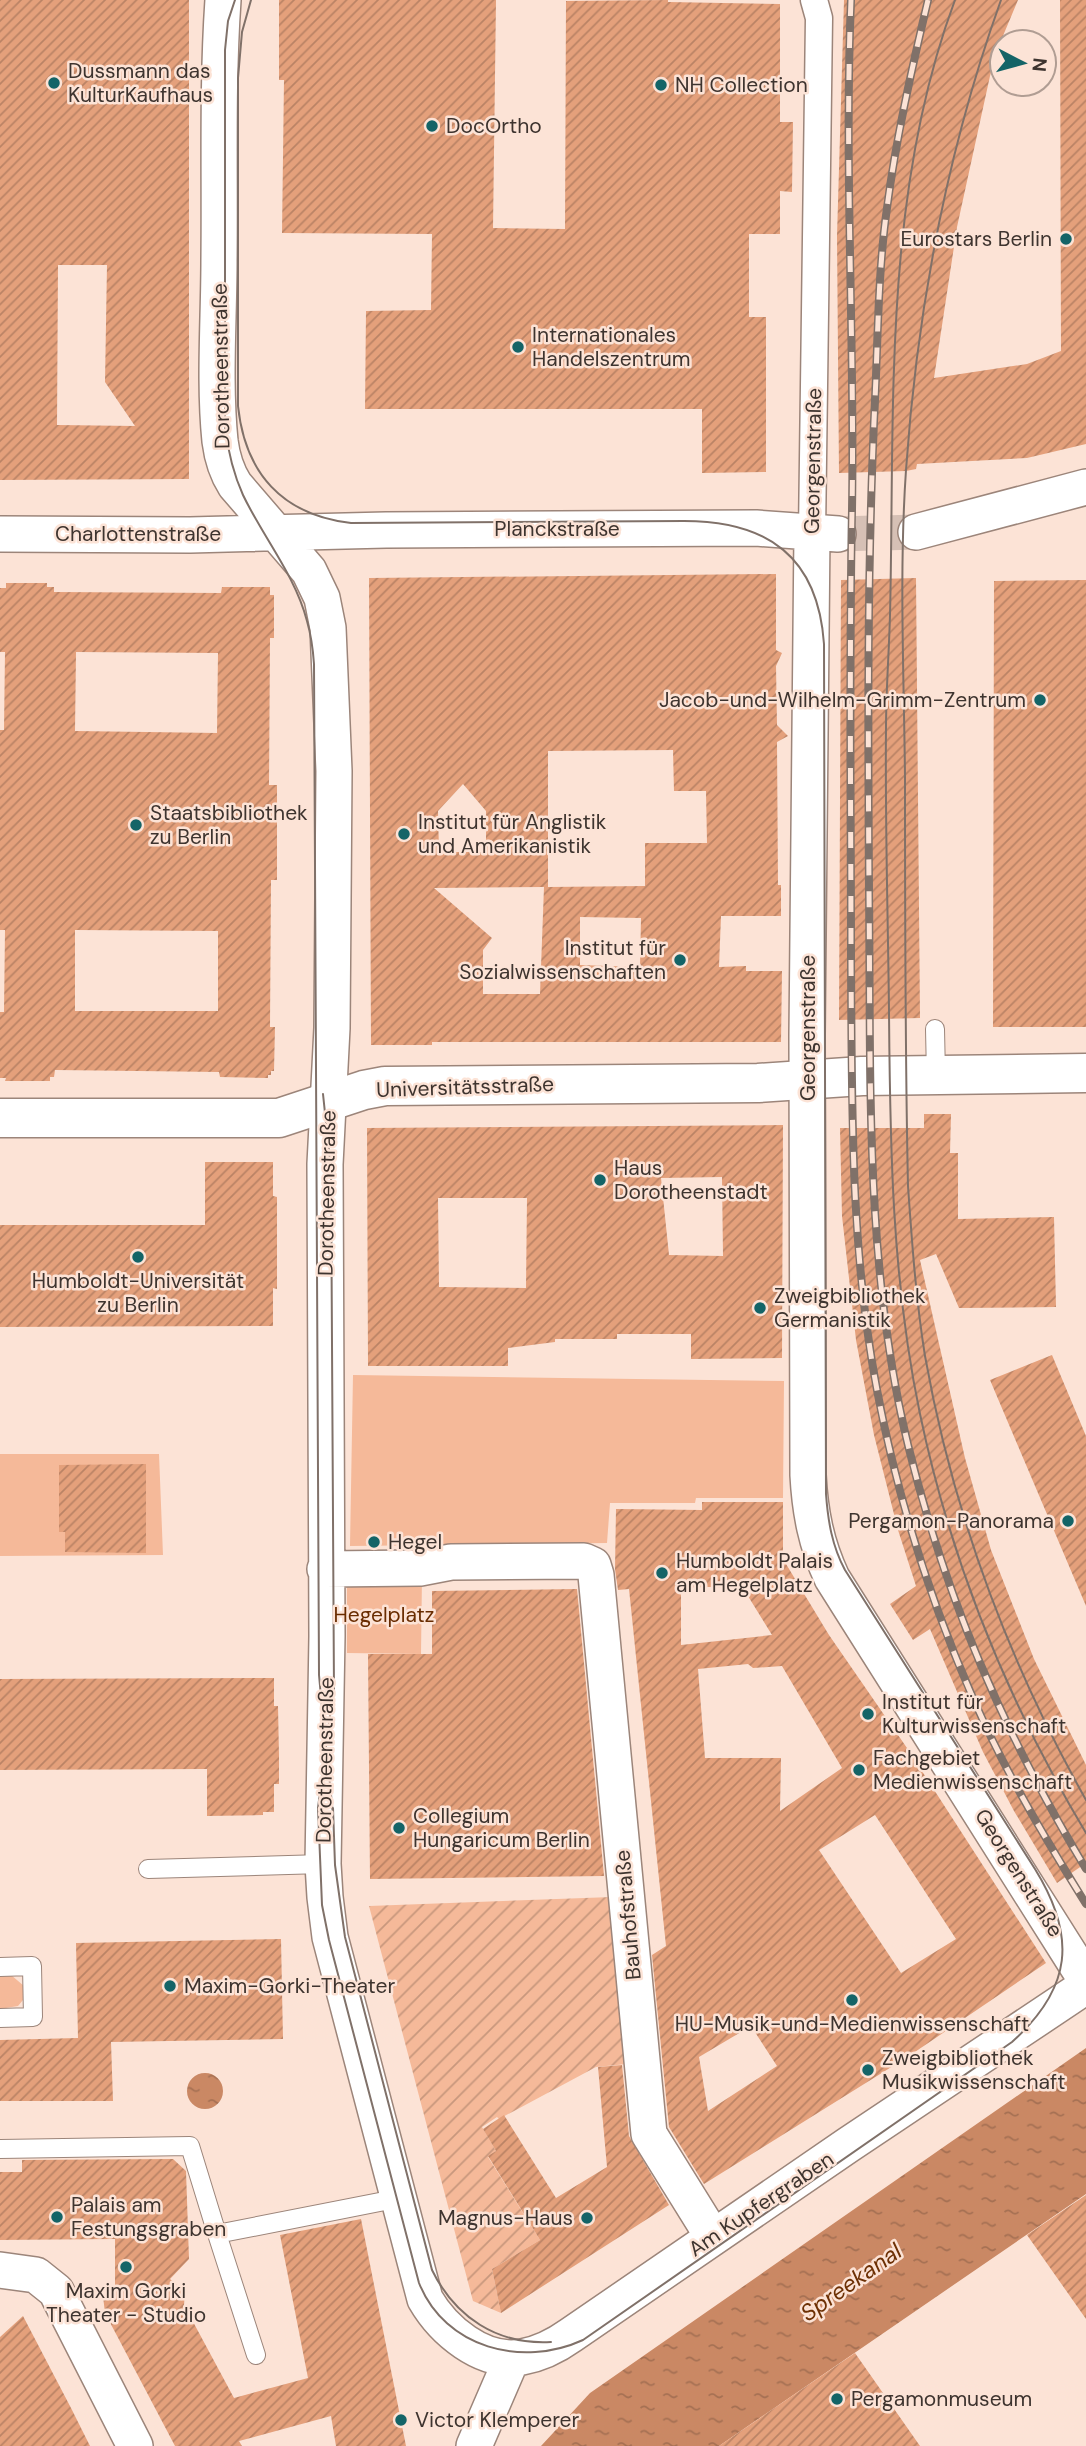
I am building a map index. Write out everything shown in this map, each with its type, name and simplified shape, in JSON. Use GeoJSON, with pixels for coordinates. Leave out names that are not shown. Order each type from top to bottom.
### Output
{"type":"FeatureCollection","features":[{"type":"Feature","properties":{"kind":"street","name":"Dorotheenstraße"},"geometry":{"type":"LineString","coordinates":[[223,0],[220,52],[220,440],[230,477],[309,571],[316,583],[323,598],[328,628],[334,771],[332,1028],[325,1178],[325,1898],[330,1937],[400,2198],[419,2283],[430,2308],[446,2327],[462,2340],[485,2351],[512,2358]]}},
{"type":"Feature","properties":{"kind":"street","name":"Georgenstraße"},"geometry":{"type":"LineString","coordinates":[[814,0],[819,18],[825,534],[807,1080],[808,1475],[813,1524],[818,1545],[832,1578],[1086,1980]]}},
{"type":"Feature","properties":{"kind":"street"},"geometry":{"type":"LineString","coordinates":[[916,532],[1086,487]]}},
{"type":"Feature","properties":{"kind":"street","name":"Planckstraße"},"geometry":{"type":"LineString","coordinates":[[276,533],[756,528],[825,534]]}},
{"type":"Feature","properties":{"kind":"street","name":"Charlottenstraße"},"geometry":{"type":"LineString","coordinates":[[0,534],[276,533]]}},
{"type":"Feature","properties":{"kind":"street","name":"Universitätsstraße"},"geometry":{"type":"LineString","coordinates":[[0,1118],[279,1118],[385,1086],[736,1083],[862,1076],[1086,1073]]}},
{"type":"Feature","properties":{"kind":"street","name":"Bauhofstraße"},"geometry":{"type":"LineString","coordinates":[[325,1569],[420,1568],[451,1562],[584,1561],[593,1565],[649,2134],[713,2237]]}},
{"type":"Feature","properties":{"kind":"street","name":"Am Kupfergraben"},"geometry":{"type":"LineString","coordinates":[[512,2358],[538,2353],[564,2340],[1086,1986]]}},
{"type":"Feature","properties":{"kind":"street"},"geometry":{"type":"LineString","coordinates":[[0,2270],[36,2274],[57,2291],[135,2446]]}},
{"type":"Feature","properties":{"kind":"street"},"geometry":{"type":"LineString","coordinates":[[474,2446],[512,2358]]}},
{"type":"Feature","properties":{"kind":"lane"},"geometry":{"type":"LineString","coordinates":[[935,1029],[936,1075]]}},
{"type":"Feature","properties":{"kind":"lane"},"geometry":{"type":"LineString","coordinates":[[148,1868],[323,1864]]}},
{"type":"Feature","properties":{"kind":"lane"},"geometry":{"type":"LineString","coordinates":[[0,1967],[32,1966],[33,2017],[0,2018]]}},
{"type":"Feature","properties":{"kind":"lane"},"geometry":{"type":"LineString","coordinates":[[0,2149],[190,2146],[256,2354]]}},
{"type":"Feature","properties":{"kind":"lane"},"geometry":{"type":"LineString","coordinates":[[217,2234],[400,2198]]}},
{"type":"Feature","properties":{"kind":"green space","name":"Hegelplatz"},"geometry":{"type":"Polygon","coordinates":[[[353,1375],[784,1381],[783,1498],[696,1498],[695,1503],[610,1503],[607,1543],[350,1546],[353,1375]]]}},
{"type":"Feature","properties":{"kind":"green space"},"geometry":{"type":"Polygon","coordinates":[[[0,1454],[159,1454],[163,1555],[0,1556],[0,1454]]]}},
{"type":"Feature","properties":{"kind":"green space","name":"Hegelplatz"},"geometry":{"type":"Polygon","coordinates":[[[422,1576],[421,1654],[347,1653],[347,1577],[422,1576]]]}},
{"type":"Feature","properties":{"kind":"green space"},"geometry":{"type":"Polygon","coordinates":[[[612,1897],[627,2064],[596,2067],[482,2127],[496,2151],[488,2157],[540,2240],[492,2269],[501,2313],[473,2301],[369,1906],[612,1897]]]}},
{"type":"Feature","properties":{"kind":"green space"},"geometry":{"type":"Polygon","coordinates":[[[11,1975],[24,1986],[23,2000],[18,2006],[0,2009],[0,1976],[11,1975]]]}},
{"type":"Feature","properties":{"kind":"water","name":"Spreekanal"},"geometry":{"type":"Polygon","coordinates":[[[1086,2048],[1086,2194],[719,2446],[541,2446],[590,2393],[1086,2048]]]}},
{"type":"Feature","properties":{"kind":"water"},"geometry":{"type":"Polygon","coordinates":[[[205,2073],[218,2078],[223,2091],[218,2104],[205,2109],[192,2104],[187,2091],[192,2078],[205,2073]]]}},
{"type":"Feature","properties":{"kind":"building"},"geometry":{"type":"Polygon","coordinates":[[[0,0],[189,0],[189,479],[0,480],[0,0]],[[58,265],[57,425],[135,426],[105,382],[107,265],[58,265]]]}},
{"type":"Feature","properties":{"kind":"building"},"geometry":{"type":"Polygon","coordinates":[[[279,0],[496,0],[493,228],[565,229],[566,1],[668,0],[780,4],[780,122],[793,122],[792,192],[780,191],[780,234],[749,234],[749,317],[766,317],[766,472],[702,473],[702,409],[365,409],[366,311],[431,310],[432,234],[282,233],[284,80],[279,80],[279,0]]]}},
{"type":"Feature","properties":{"kind":"building"},"geometry":{"type":"Polygon","coordinates":[[[844,0],[1018,0],[1006,28],[988,28],[988,85],[957,227],[934,378],[1027,364],[1061,351],[1060,0],[1086,0],[1086,444],[1027,458],[917,464],[916,469],[906,471],[839,473],[837,236],[844,0]]]}},
{"type":"Feature","properties":{"kind":"building"},"geometry":{"type":"Polygon","coordinates":[[[776,574],[776,650],[782,653],[776,666],[777,725],[788,736],[777,742],[778,885],[781,885],[781,916],[721,916],[719,967],[746,966],[746,971],[782,971],[781,1042],[432,1042],[432,1045],[371,1045],[369,578],[776,574]],[[673,750],[548,751],[548,887],[645,886],[645,843],[707,843],[706,791],[674,791],[673,750]],[[463,784],[438,811],[439,852],[486,852],[486,811],[463,784]],[[544,887],[434,888],[492,938],[483,950],[483,994],[540,994],[544,887]],[[580,917],[580,965],[640,967],[641,918],[580,917]]]}},
{"type":"Feature","properties":{"kind":"building"},"geometry":{"type":"Polygon","coordinates":[[[916,578],[920,1018],[839,1020],[841,580],[916,578]]]}},
{"type":"Feature","properties":{"kind":"building","name":"Jacob-und-Wilhelm-Grimm-Zentrum"},"geometry":{"type":"Polygon","coordinates":[[[1086,580],[1086,1027],[993,1027],[994,581],[1086,580]]]}},
{"type":"Feature","properties":{"kind":"building","name":"Staatsbibliothek zu Berlin"},"geometry":{"type":"Polygon","coordinates":[[[6,583],[47,583],[47,587],[54,587],[54,592],[221,593],[222,587],[270,587],[270,595],[274,595],[274,638],[270,638],[269,785],[277,785],[277,880],[271,880],[270,1027],[275,1027],[274,1071],[271,1071],[268,1078],[220,1077],[219,1072],[55,1070],[50,1081],[5,1081],[6,1078],[0,1078],[0,1012],[4,1012],[5,930],[0,930],[0,730],[4,730],[5,652],[0,652],[0,588],[6,588],[6,583]],[[76,652],[75,731],[217,733],[218,653],[76,652]],[[75,930],[75,1011],[218,1011],[218,931],[75,930]]]}},
{"type":"Feature","properties":{"kind":"building"},"geometry":{"type":"Polygon","coordinates":[[[924,1114],[951,1114],[950,1153],[958,1153],[958,1219],[1054,1217],[1056,1307],[959,1308],[936,1254],[920,1260],[965,1458],[991,1550],[1034,1659],[1086,1765],[1086,1863],[1057,1883],[983,1752],[930,1629],[913,1640],[890,1604],[916,1586],[898,1530],[874,1435],[856,1340],[842,1216],[840,1128],[924,1128],[924,1114]]]}},
{"type":"Feature","properties":{"kind":"building"},"geometry":{"type":"Polygon","coordinates":[[[783,1125],[782,1358],[691,1359],[691,1334],[617,1334],[617,1339],[555,1339],[555,1342],[508,1348],[508,1366],[368,1366],[367,1128],[783,1125]],[[722,1177],[661,1178],[669,1255],[723,1256],[722,1177]],[[438,1198],[439,1287],[526,1288],[527,1198],[438,1198]]]}},
{"type":"Feature","properties":{"kind":"building","name":"Humboldt-Universität zu Berlin"},"geometry":{"type":"Polygon","coordinates":[[[205,1162],[273,1162],[273,1196],[277,1197],[277,1289],[273,1288],[273,1326],[0,1327],[0,1225],[205,1225],[205,1162]]]}},
{"type":"Feature","properties":{"kind":"building","name":"Pergamon-Panorama"},"geometry":{"type":"Polygon","coordinates":[[[1052,1355],[1086,1436],[1086,1606],[990,1380],[1052,1355]]]}},
{"type":"Feature","properties":{"kind":"building"},"geometry":{"type":"Polygon","coordinates":[[[146,1464],[146,1553],[65,1552],[65,1532],[59,1532],[59,1465],[146,1464]]]}},
{"type":"Feature","properties":{"kind":"building"},"geometry":{"type":"Polygon","coordinates":[[[702,1502],[783,1502],[783,1559],[829,1635],[907,1748],[1046,1963],[909,2056],[704,2184],[669,2127],[652,1955],[666,1946],[629,1589],[618,1590],[615,1569],[616,1509],[702,1510],[702,1502]],[[681,1588],[681,1645],[772,1635],[743,1588],[681,1588]],[[748,1664],[698,1669],[705,1758],[781,1758],[780,1811],[842,1768],[782,1666],[753,1668],[748,1664]],[[875,1815],[819,1850],[901,1973],[956,1939],[875,1815]],[[751,2026],[699,2057],[708,2111],[777,2066],[751,2026]]]}},
{"type":"Feature","properties":{"kind":"building"},"geometry":{"type":"Polygon","coordinates":[[[577,1589],[604,1876],[370,1879],[368,1654],[432,1654],[432,1591],[577,1589]]]}},
{"type":"Feature","properties":{"kind":"building"},"geometry":{"type":"Polygon","coordinates":[[[274,1678],[274,1706],[278,1706],[279,1784],[274,1784],[274,1812],[263,1812],[263,1815],[207,1816],[207,1769],[0,1770],[0,1679],[274,1678]]]}},
{"type":"Feature","properties":{"kind":"building"},"geometry":{"type":"Polygon","coordinates":[[[281,1939],[283,2039],[111,2042],[113,2101],[0,2101],[0,2040],[78,2038],[76,1943],[281,1939]]]}},
{"type":"Feature","properties":{"kind":"building","name":"Magnus-Haus"},"geometry":{"type":"Polygon","coordinates":[[[622,2065],[629,2136],[669,2205],[501,2313],[492,2269],[540,2240],[488,2156],[496,2151],[483,2129],[504,2115],[556,2198],[607,2167],[598,2067],[622,2065]]]}},
{"type":"Feature","properties":{"kind":"building"},"geometry":{"type":"Polygon","coordinates":[[[173,2159],[186,2171],[189,2259],[170,2279],[185,2292],[184,2305],[234,2398],[308,2378],[280,2235],[361,2219],[406,2446],[336,2446],[331,2416],[239,2441],[242,2446],[175,2446],[105,2313],[103,2296],[115,2285],[115,2239],[0,2240],[0,2172],[22,2172],[22,2160],[173,2159]]]}},
{"type":"Feature","properties":{"kind":"building"},"geometry":{"type":"Polygon","coordinates":[[[1086,2195],[1086,2319],[1027,2235],[1086,2195]]]}},
{"type":"Feature","properties":{"kind":"building"},"geometry":{"type":"Polygon","coordinates":[[[23,2316],[90,2446],[0,2446],[0,2337],[23,2316]]]}},
{"type":"Feature","properties":{"kind":"building","name":"Pergamonmuseum"},"geometry":{"type":"Polygon","coordinates":[[[855,2353],[920,2446],[719,2446],[855,2353]]]}},
{"type":"Feature","properties":{"kind":"tunnel"},"geometry":{"type":"LineString","coordinates":[[838,534],[916,532]]}},
{"type":"Feature","properties":{"kind":"tram line"},"geometry":{"type":"LineString","coordinates":[[235,0],[228,21],[225,50],[225,427],[231,462],[243,495],[302,604],[310,632],[314,664],[319,1675],[324,1729]]}},
{"type":"Feature","properties":{"kind":"tram line"},"geometry":{"type":"LineString","coordinates":[[251,0],[242,32],[238,78],[238,406],[249,451],[271,487],[305,511],[351,523],[714,523],[740,528],[764,537],[783,550],[799,567],[811,588],[820,614],[824,644],[826,1494],[829,1524],[845,1570],[1049,1894],[1058,1917],[1062,1939],[1062,1961],[1057,1981],[1047,2002],[1012,2042],[583,2340],[560,2348],[535,2352],[511,2351],[466,2337],[447,2323],[431,2305],[419,2283],[329,1940],[322,1905],[318,1808],[334,1685]]}},
{"type":"Feature","properties":{"kind":"tram line"},"geometry":{"type":"LineString","coordinates":[[955,0],[931,74],[915,150],[897,304],[886,700],[890,1113],[894,1214],[903,1314],[911,1364],[920,1414],[948,1524],[966,1578],[1008,1683],[1032,1734],[1086,1833]]}},
{"type":"Feature","properties":{"kind":"tram line"},"geometry":{"type":"LineString","coordinates":[[1001,0],[965,115],[937,232],[918,351],[906,470],[902,585],[908,1186],[925,1356],[951,1472],[968,1529],[1008,1640],[1086,1800]]}},
{"type":"Feature","properties":{"kind":"tram line"},"geometry":{"type":"LineString","coordinates":[[323,1094],[331,1170],[334,1692]]}},
{"type":"Feature","properties":{"kind":"tram line"},"geometry":{"type":"LineString","coordinates":[[328,1764],[333,1815]]}},
{"type":"Feature","properties":{"kind":"tram line"},"geometry":{"type":"LineString","coordinates":[[333,1808],[335,1865],[345,1937],[432,2270],[453,2302],[480,2325],[513,2339],[551,2342]]}},
{"type":"Feature","properties":{"kind":"railway"},"geometry":{"type":"LineString","coordinates":[[851,0],[849,127],[853,446],[850,679],[852,1068],[857,1230],[868,1337],[894,1469],[916,1547],[957,1661],[998,1751],[1040,1829],[1086,1904]]}},
{"type":"Feature","properties":{"kind":"railway"},"geometry":{"type":"LineString","coordinates":[[928,0],[891,182],[884,232],[878,328],[868,706],[871,1100],[877,1239],[894,1377],[908,1445],[940,1558],[980,1664],[1004,1716],[1056,1818],[1086,1869]]}},
{"type":"Feature","properties":{"kind":"place","name":"Dussmann das KulturKaufhaus"},"geometry":{"type":"Point","coordinates":[54,83]}},
{"type":"Feature","properties":{"kind":"place","name":"NH Collection"},"geometry":{"type":"Point","coordinates":[661,85]}},
{"type":"Feature","properties":{"kind":"place","name":"DocOrtho"},"geometry":{"type":"Point","coordinates":[432,126]}},
{"type":"Feature","properties":{"kind":"place","name":"Eurostars Berlin"},"geometry":{"type":"Point","coordinates":[1066,239]}},
{"type":"Feature","properties":{"kind":"place","name":"Internationales Handelszentrum"},"geometry":{"type":"Point","coordinates":[518,347]}},
{"type":"Feature","properties":{"kind":"place","name":"Jacob-und-Wilhelm-Grimm-Zentrum"},"geometry":{"type":"Point","coordinates":[1040,700]}},
{"type":"Feature","properties":{"kind":"place","name":"Staatsbibliothek zu Berlin"},"geometry":{"type":"Point","coordinates":[136,825]}},
{"type":"Feature","properties":{"kind":"place","name":"Institut für Anglistik und Amerikanistik"},"geometry":{"type":"Point","coordinates":[404,834]}},
{"type":"Feature","properties":{"kind":"place","name":"Institut für Sozialwissenschaften"},"geometry":{"type":"Point","coordinates":[680,960]}},
{"type":"Feature","properties":{"kind":"place","name":"Haus Dorotheenstadt"},"geometry":{"type":"Point","coordinates":[600,1180]}},
{"type":"Feature","properties":{"kind":"place","name":"Humboldt-Universität zu Berlin"},"geometry":{"type":"Point","coordinates":[138,1257]}},
{"type":"Feature","properties":{"kind":"place","name":"Zweigbibliothek Germanistik"},"geometry":{"type":"Point","coordinates":[760,1308]}},
{"type":"Feature","properties":{"kind":"place","name":"Pergamon-Panorama"},"geometry":{"type":"Point","coordinates":[1068,1521]}},
{"type":"Feature","properties":{"kind":"place","name":"Hegel"},"geometry":{"type":"Point","coordinates":[374,1542]}},
{"type":"Feature","properties":{"kind":"place","name":"Humboldt Palais am Hegelplatz"},"geometry":{"type":"Point","coordinates":[662,1573]}},
{"type":"Feature","properties":{"kind":"place","name":"Institut für Kulturwissenschaft"},"geometry":{"type":"Point","coordinates":[868,1714]}},
{"type":"Feature","properties":{"kind":"place","name":"Fachgebiet Medienwissenschaft"},"geometry":{"type":"Point","coordinates":[859,1770]}},
{"type":"Feature","properties":{"kind":"place","name":"Collegium Hungaricum Berlin"},"geometry":{"type":"Point","coordinates":[399,1828]}},
{"type":"Feature","properties":{"kind":"place","name":"Maxim-Gorki-Theater"},"geometry":{"type":"Point","coordinates":[170,1986]}},
{"type":"Feature","properties":{"kind":"place","name":"HU-Musik-und-Medienwissenschaft"},"geometry":{"type":"Point","coordinates":[852,2000]}},
{"type":"Feature","properties":{"kind":"place","name":"Zweigbibliothek Musikwissenschaft"},"geometry":{"type":"Point","coordinates":[868,2070]}},
{"type":"Feature","properties":{"kind":"place","name":"Palais am Festungsgraben"},"geometry":{"type":"Point","coordinates":[57,2217]}},
{"type":"Feature","properties":{"kind":"place","name":"Magnus-Haus"},"geometry":{"type":"Point","coordinates":[587,2218]}},
{"type":"Feature","properties":{"kind":"place","name":"Maxim Gorki Theater - Studio"},"geometry":{"type":"Point","coordinates":[126,2267]}},
{"type":"Feature","properties":{"kind":"place","name":"Pergamonmuseum"},"geometry":{"type":"Point","coordinates":[837,2399]}},
{"type":"Feature","properties":{"kind":"place","name":"Victor Klemperer"},"geometry":{"type":"Point","coordinates":[401,2420]}}]}
